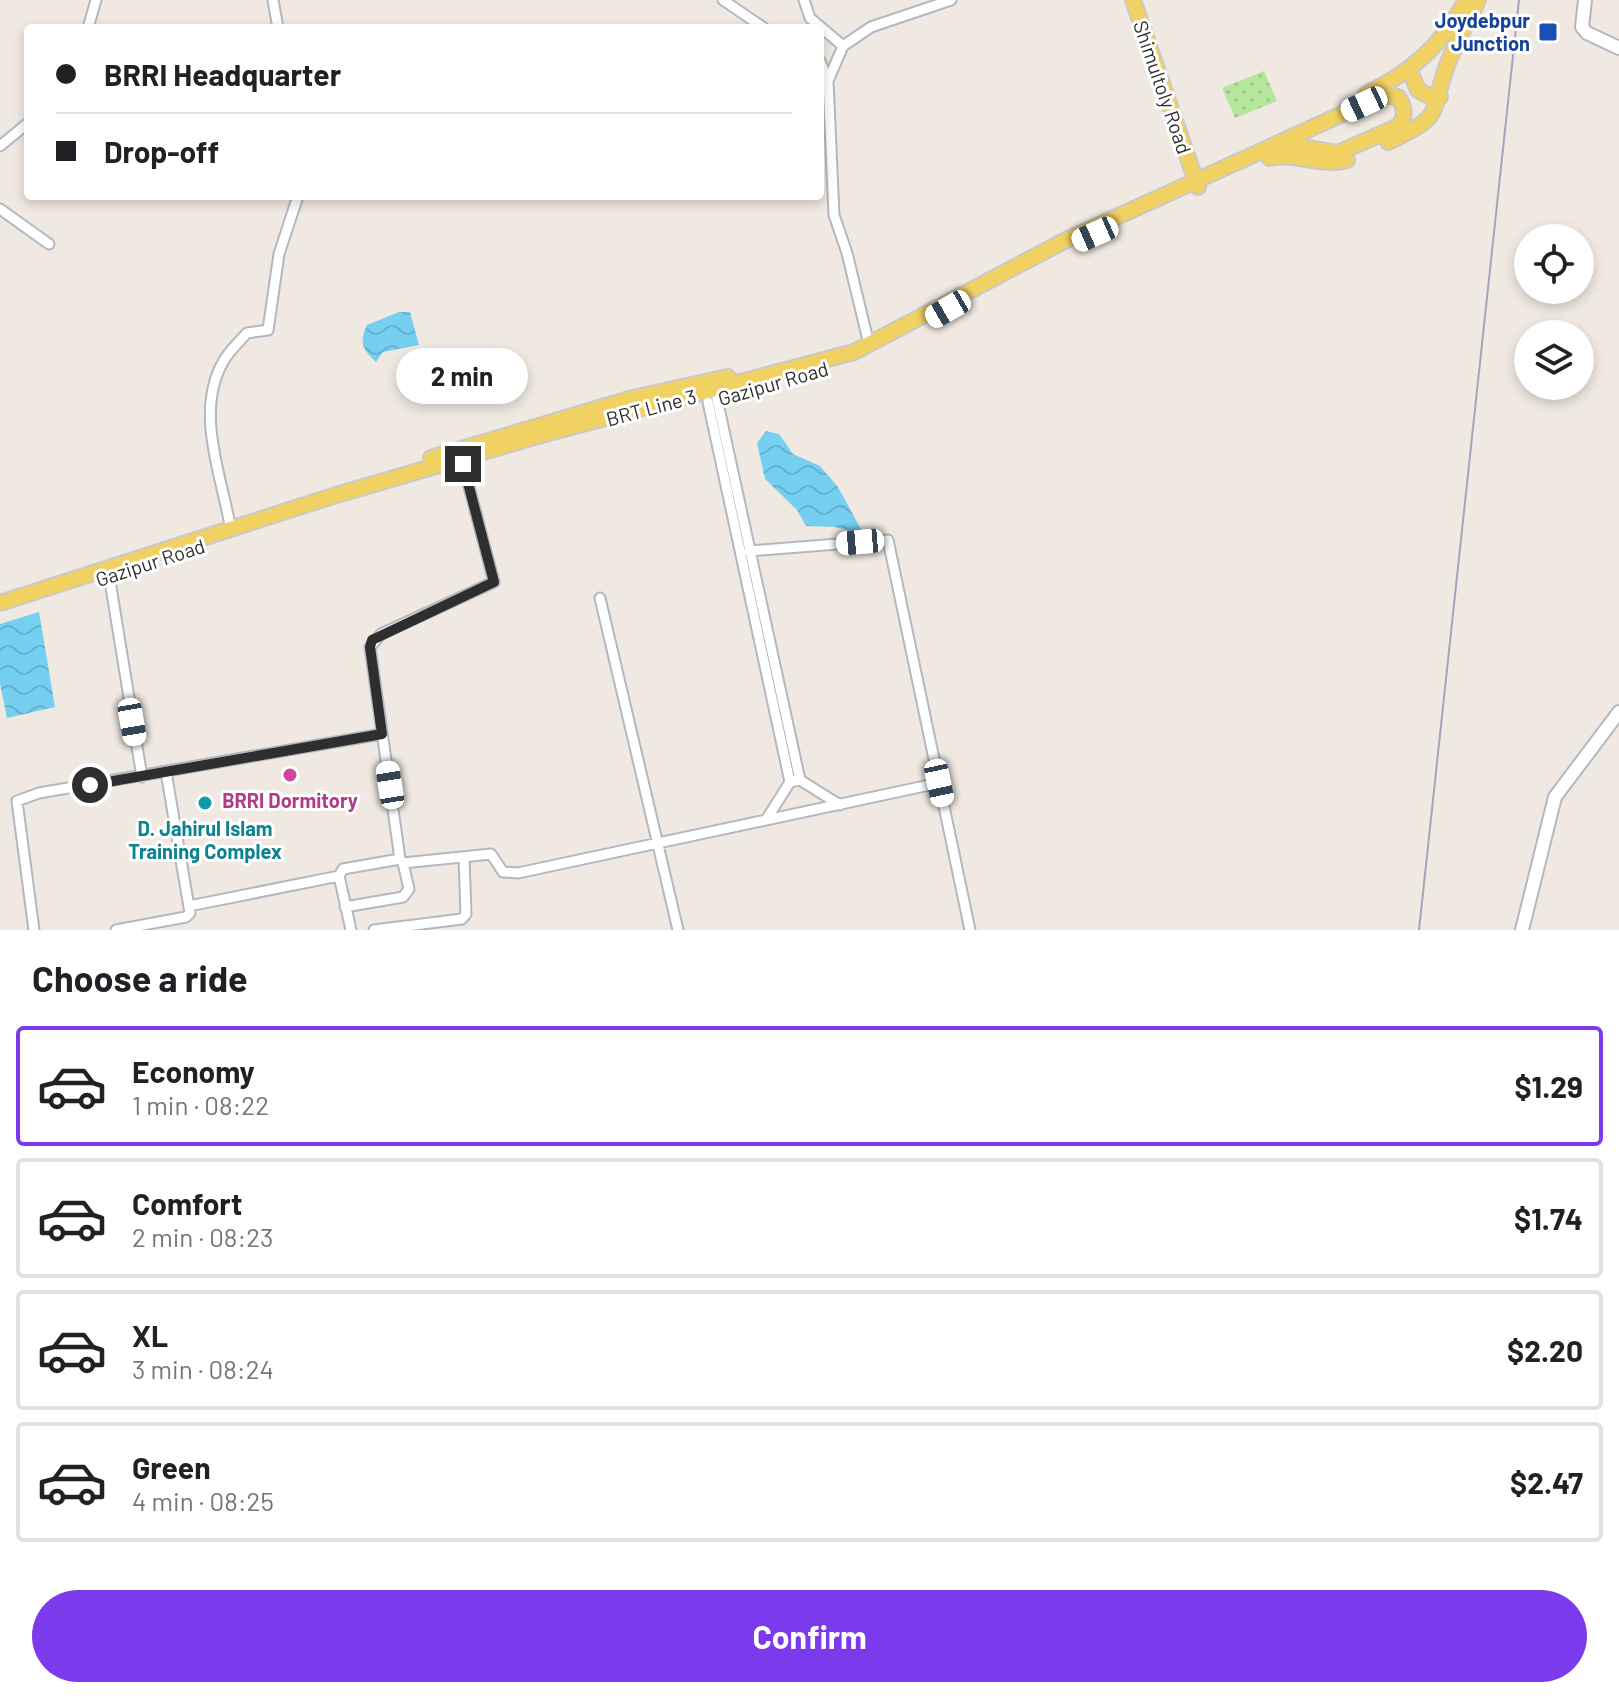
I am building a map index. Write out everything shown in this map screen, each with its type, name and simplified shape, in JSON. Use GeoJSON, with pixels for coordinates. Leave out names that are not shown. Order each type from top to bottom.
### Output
{"type":"FeatureCollection","features":[{"type":"Feature","properties":{"kind":"main road","name":"Shimultoly Road"},"geometry":{"type":"LineString","coordinates":[[1133,0],[1195,181]]}},
{"type":"Feature","properties":{"kind":"main road"},"geometry":{"type":"LineString","coordinates":[[1195,181],[1410,71],[1453,24],[1466,0]]}},
{"type":"Feature","properties":{"kind":"main road"},"geometry":{"type":"LineString","coordinates":[[1195,181],[1280,156],[1342,162],[1408,133],[1432,116],[1448,63],[1478,0]]}},
{"type":"Feature","properties":{"kind":"main road"},"geometry":{"type":"LineString","coordinates":[[1410,71],[1418,90],[1433,98],[1440,97]]}},
{"type":"Feature","properties":{"kind":"main road"},"geometry":{"type":"LineString","coordinates":[[1382,86],[1398,89],[1410,100],[1414,116],[1408,133]]}},
{"type":"Feature","properties":{"kind":"main road","name":"BRT Line 3"},"geometry":{"type":"LineString","coordinates":[[0,603],[333,496],[541,435],[854,352],[1021,262],[1384,95],[1398,97],[1403,104],[1405,112],[1399,126],[1347,151],[1276,147]]}},
{"type":"Feature","properties":{"kind":"main road"},"geometry":{"type":"LineString","coordinates":[[1323,123],[1320,137],[1330,152]]}},
{"type":"Feature","properties":{"kind":"main road","name":"Gazipur Road"},"geometry":{"type":"LineString","coordinates":[[0,594],[529,427],[829,351],[867,336],[1062,233],[1195,181]]}},
{"type":"Feature","properties":{"kind":"main road","name":"Gazipur Road"},"geometry":{"type":"LineString","coordinates":[[0,610],[463,464],[844,363],[878,349],[1025,267],[1195,181]]}},
{"type":"Feature","properties":{"kind":"street"},"geometry":{"type":"LineString","coordinates":[[89,24],[96,0]]}},
{"type":"Feature","properties":{"kind":"street"},"geometry":{"type":"LineString","coordinates":[[273,0],[277,24]]}},
{"type":"Feature","properties":{"kind":"street"},"geometry":{"type":"LineString","coordinates":[[723,0],[758,24]]}},
{"type":"Feature","properties":{"kind":"street"},"geometry":{"type":"LineString","coordinates":[[804,0],[810,18],[817,24]]}},
{"type":"Feature","properties":{"kind":"street"},"geometry":{"type":"LineString","coordinates":[[828,81],[843,46],[871,27],[951,0]]}},
{"type":"Feature","properties":{"kind":"street"},"geometry":{"type":"LineString","coordinates":[[1585,0],[1582,27],[1587,33],[1619,48]]}},
{"type":"Feature","properties":{"kind":"street"},"geometry":{"type":"LineString","coordinates":[[824,30],[843,46]]}},
{"type":"Feature","properties":{"kind":"street"},"geometry":{"type":"LineString","coordinates":[[824,71],[828,81],[834,215],[847,253],[867,336]]}},
{"type":"Feature","properties":{"kind":"street"},"geometry":{"type":"LineString","coordinates":[[0,146],[24,126]]}},
{"type":"Feature","properties":{"kind":"street"},"geometry":{"type":"LineString","coordinates":[[229,520],[209,414],[210,394],[223,360],[247,333],[268,330],[279,254],[297,200]]}},
{"type":"Feature","properties":{"kind":"street"},"geometry":{"type":"LineString","coordinates":[[0,209],[49,244]]}},
{"type":"Feature","properties":{"kind":"street"},"geometry":{"type":"LineString","coordinates":[[712,400],[749,551],[795,781],[766,820]]}},
{"type":"Feature","properties":{"kind":"street"},"geometry":{"type":"LineString","coordinates":[[712,400],[795,781],[840,805]]}},
{"type":"Feature","properties":{"kind":"street"},"geometry":{"type":"LineString","coordinates":[[345,907],[403,897],[409,889],[401,861],[382,734],[370,647],[372,640],[494,582],[463,464]]}},
{"type":"Feature","properties":{"kind":"street"},"geometry":{"type":"LineString","coordinates":[[749,551],[888,540],[970,930]]}},
{"type":"Feature","properties":{"kind":"street"},"geometry":{"type":"LineString","coordinates":[[109,575],[142,777]]}},
{"type":"Feature","properties":{"kind":"street"},"geometry":{"type":"LineString","coordinates":[[600,598],[678,930]]}},
{"type":"Feature","properties":{"kind":"street"},"geometry":{"type":"LineString","coordinates":[[1522,930],[1555,797],[1619,712]]}},
{"type":"Feature","properties":{"kind":"street"},"geometry":{"type":"LineString","coordinates":[[34,930],[17,801],[39,793],[382,734]]}},
{"type":"Feature","properties":{"kind":"street"},"geometry":{"type":"LineString","coordinates":[[116,930],[186,917],[189,906],[166,772]]}},
{"type":"Feature","properties":{"kind":"street"},"geometry":{"type":"LineString","coordinates":[[351,930],[339,876],[343,869],[491,854],[503,872],[518,873],[939,783]]}},
{"type":"Feature","properties":{"kind":"street"},"geometry":{"type":"LineString","coordinates":[[374,930],[462,919],[466,914],[464,858]]}},
{"type":"Feature","properties":{"kind":"street"},"geometry":{"type":"LineString","coordinates":[[189,906],[339,876]]}},
{"type":"Feature","properties":{"kind":"green space"},"geometry":{"type":"Polygon","coordinates":[[[1264,71],[1277,101],[1235,118],[1222,88],[1264,71]]]}},
{"type":"Feature","properties":{"kind":"water"},"geometry":{"type":"Polygon","coordinates":[[[399,312],[410,312],[419,345],[383,352],[376,362],[363,345],[367,325],[399,312]]]}},
{"type":"Feature","properties":{"kind":"water"},"geometry":{"type":"Polygon","coordinates":[[[766,431],[779,434],[793,454],[820,466],[838,487],[863,533],[834,527],[806,526],[797,510],[765,479],[757,443],[766,431]]]}},
{"type":"Feature","properties":{"kind":"water"},"geometry":{"type":"Polygon","coordinates":[[[39,612],[55,707],[7,718],[0,683],[0,624],[39,612]]]}},
{"type":"Feature","properties":{"kind":"railway"},"geometry":{"type":"LineString","coordinates":[[1419,930],[1519,0]]}},
{"type":"Feature","properties":{"kind":"place","name":"Joydebpur Junction"},"geometry":{"type":"Point","coordinates":[1548,32]}},
{"type":"Feature","properties":{"kind":"place","name":"BRRI Dormitory"},"geometry":{"type":"Point","coordinates":[290,775]}},
{"type":"Feature","properties":{"kind":"place","name":"D. Jahirul Islam Training Complex"},"geometry":{"type":"Point","coordinates":[205,803]}},
{"type":"Feature","properties":{"kind":"route"},"geometry":{"type":"LineString","coordinates":[[90,785],[382,734],[370,647],[372,640],[494,582],[463,464]]}}]}
